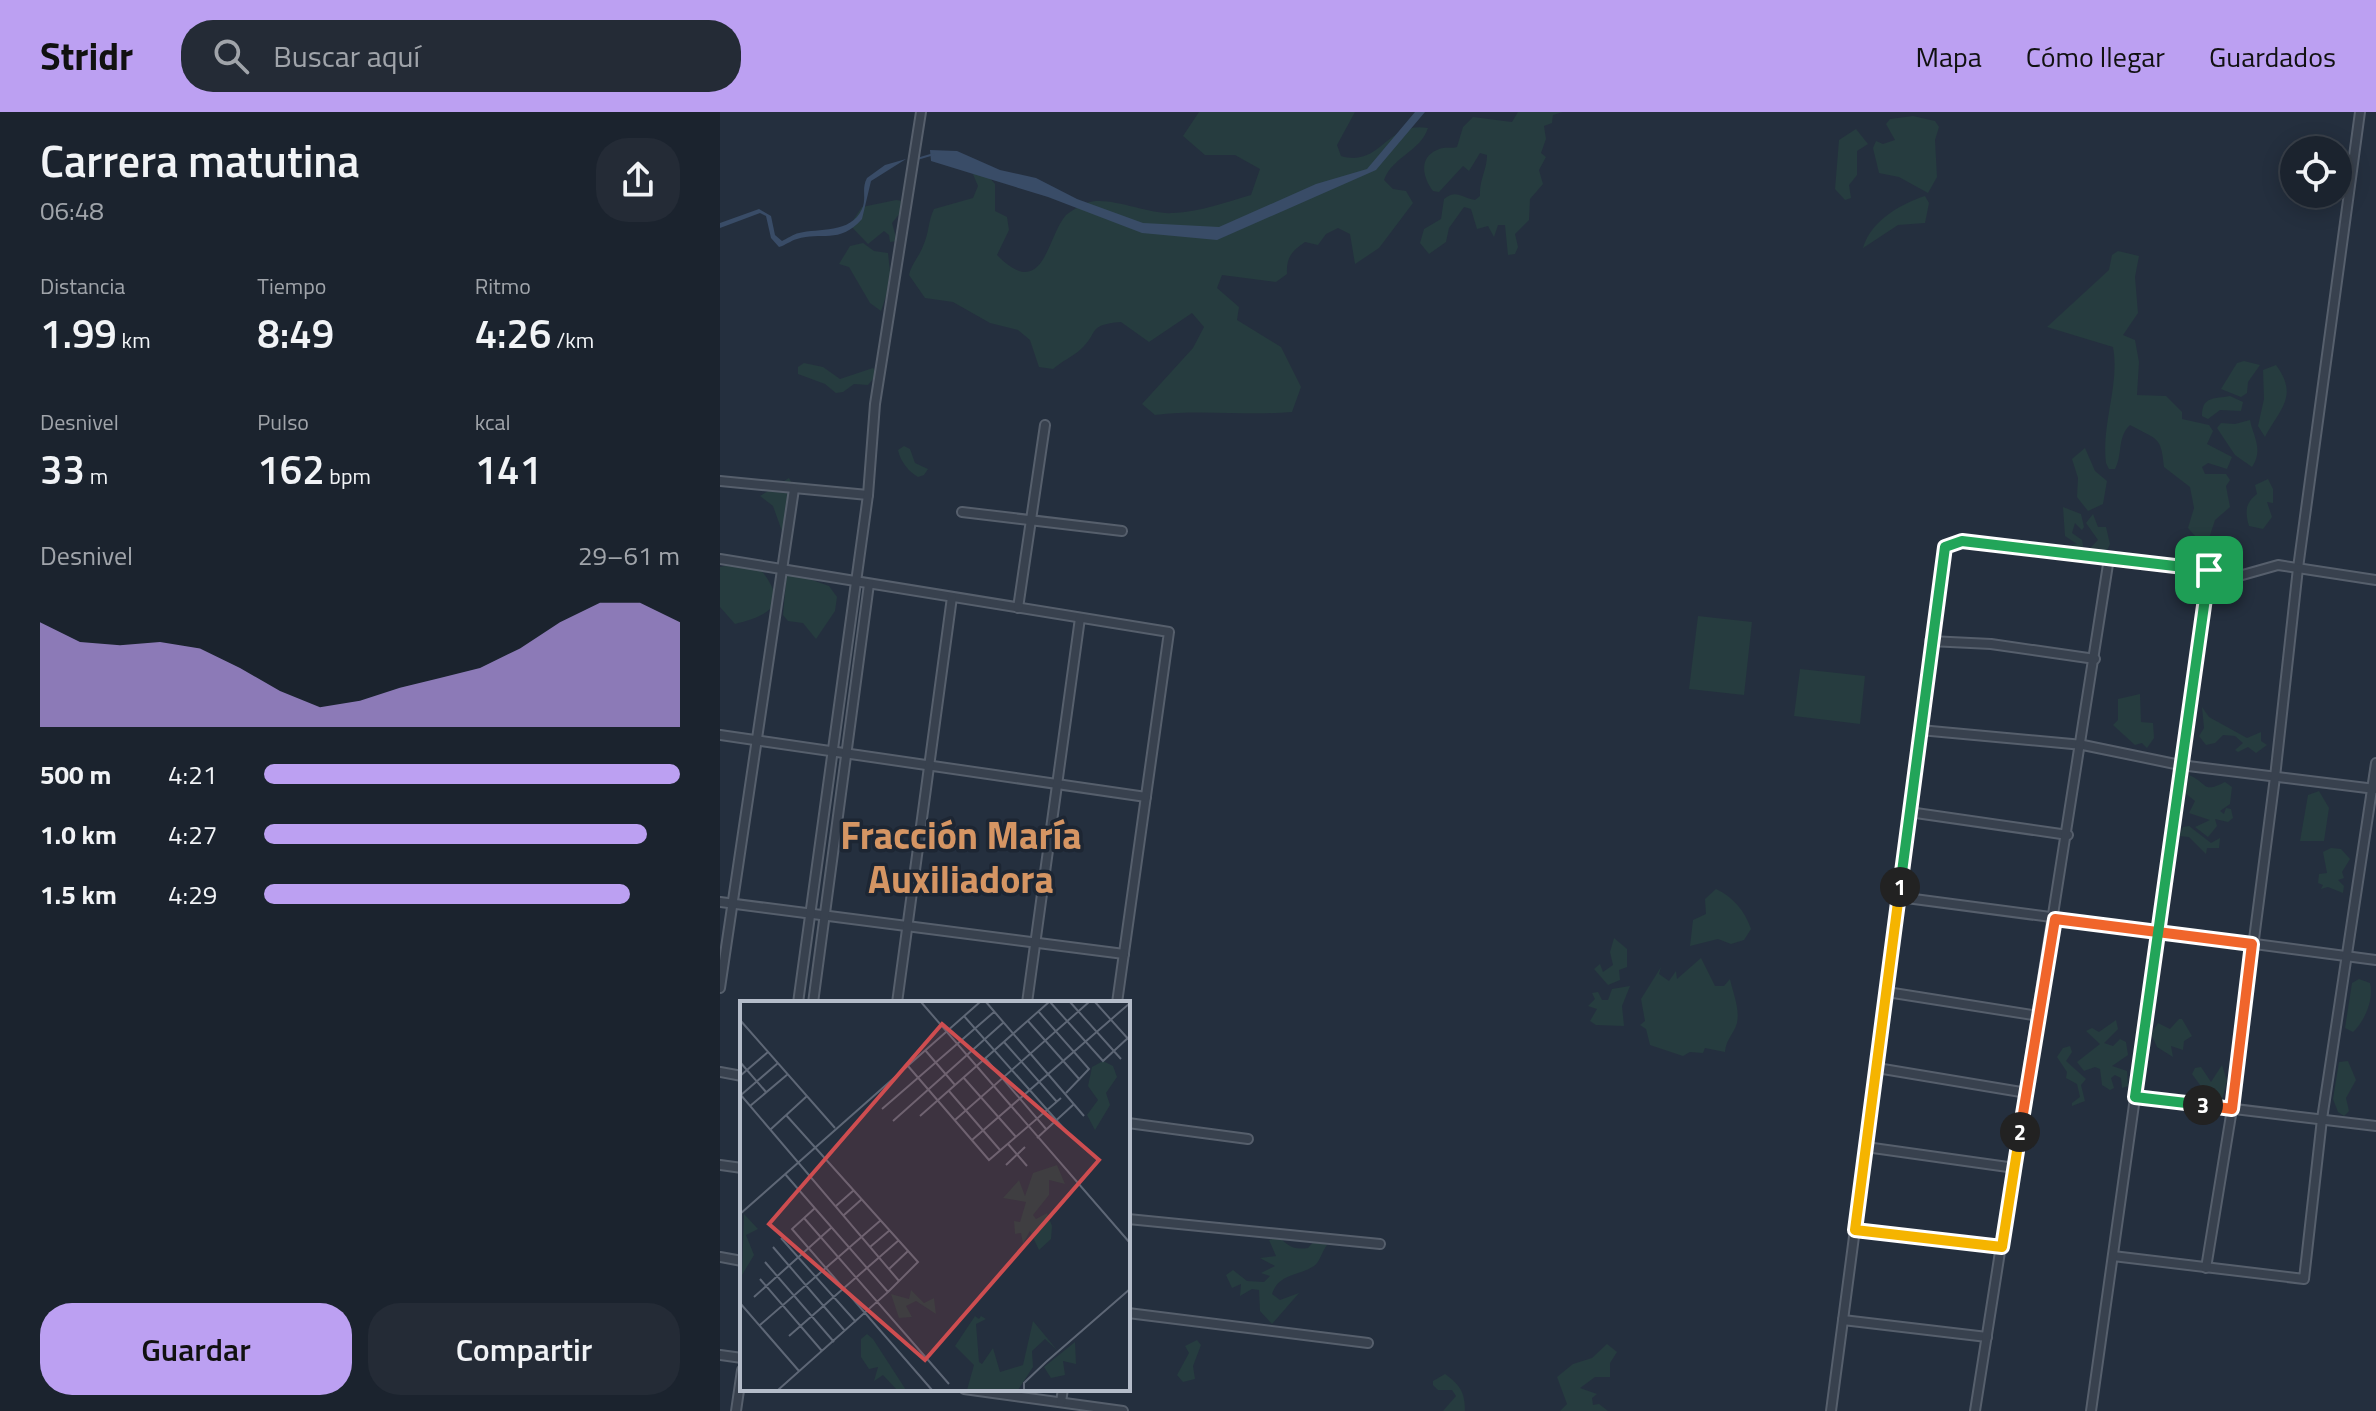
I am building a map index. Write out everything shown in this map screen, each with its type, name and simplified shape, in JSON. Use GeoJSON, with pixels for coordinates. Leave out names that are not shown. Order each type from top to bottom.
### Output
{"type":"FeatureCollection","features":[{"type":"Feature","properties":{"kind":"street"},"geometry":{"type":"LineString","coordinates":[[798,1001],[868,495],[875,404],[921,112]]}},
{"type":"Feature","properties":{"kind":"street"},"geometry":{"type":"LineString","coordinates":[[2206,1268],[2232,1109],[2275,777],[2298,568],[2360,112]]}},
{"type":"Feature","properties":{"kind":"street"},"geometry":{"type":"LineString","coordinates":[[1018,608],[1034,521],[1045,425]]}},
{"type":"Feature","properties":{"kind":"street"},"geometry":{"type":"LineString","coordinates":[[720,481],[868,495]]}},
{"type":"Feature","properties":{"kind":"street"},"geometry":{"type":"LineString","coordinates":[[720,988],[794,489]]}},
{"type":"Feature","properties":{"kind":"street"},"geometry":{"type":"LineString","coordinates":[[962,512],[1122,531]]}},
{"type":"Feature","properties":{"kind":"street"},"geometry":{"type":"LineString","coordinates":[[1838,1411],[1831,1410],[1930,641],[1945,547],[1962,541],[2239,576],[2278,565],[2376,580]]}},
{"type":"Feature","properties":{"kind":"street"},"geometry":{"type":"LineString","coordinates":[[1975,1411],[2083,745],[2109,558]]}},
{"type":"Feature","properties":{"kind":"street"},"geometry":{"type":"LineString","coordinates":[[720,559],[1169,632],[1117,1001]]}},
{"type":"Feature","properties":{"kind":"street"},"geometry":{"type":"LineString","coordinates":[[2091,1411],[2209,570]]}},
{"type":"Feature","properties":{"kind":"street"},"geometry":{"type":"LineString","coordinates":[[813,1001],[869,584]]}},
{"type":"Feature","properties":{"kind":"street"},"geometry":{"type":"LineString","coordinates":[[897,1001],[952,597]]}},
{"type":"Feature","properties":{"kind":"street"},"geometry":{"type":"LineString","coordinates":[[1027,1001],[1080,618]]}},
{"type":"Feature","properties":{"kind":"street"},"geometry":{"type":"LineString","coordinates":[[1930,641],[1991,644],[2095,659]]}},
{"type":"Feature","properties":{"kind":"street"},"geometry":{"type":"LineString","coordinates":[[1920,730],[2083,745],[2180,765],[2374,789]]}},
{"type":"Feature","properties":{"kind":"street"},"geometry":{"type":"LineString","coordinates":[[720,735],[831,754],[1146,797]]}},
{"type":"Feature","properties":{"kind":"street"},"geometry":{"type":"LineString","coordinates":[[2113,1256],[2304,1279],[2322,1119],[2376,763]]}},
{"type":"Feature","properties":{"kind":"street"},"geometry":{"type":"LineString","coordinates":[[1909,812],[2068,835]]}},
{"type":"Feature","properties":{"kind":"street"},"geometry":{"type":"LineString","coordinates":[[1899,897],[2376,960]]}},
{"type":"Feature","properties":{"kind":"street"},"geometry":{"type":"LineString","coordinates":[[720,902],[1124,954]]}},
{"type":"Feature","properties":{"kind":"street"},"geometry":{"type":"LineString","coordinates":[[1887,992],[2039,1016]]}},
{"type":"Feature","properties":{"kind":"street"},"geometry":{"type":"LineString","coordinates":[[1877,1068],[2027,1093]]}},
{"type":"Feature","properties":{"kind":"street"},"geometry":{"type":"LineString","coordinates":[[720,1072],[740,1076]]}},
{"type":"Feature","properties":{"kind":"street"},"geometry":{"type":"LineString","coordinates":[[2135,1097],[2376,1126]]}},
{"type":"Feature","properties":{"kind":"street"},"geometry":{"type":"LineString","coordinates":[[1130,1123],[1248,1139]]}},
{"type":"Feature","properties":{"kind":"street"},"geometry":{"type":"LineString","coordinates":[[1866,1147],[2015,1168]]}},
{"type":"Feature","properties":{"kind":"street"},"geometry":{"type":"LineString","coordinates":[[720,1165],[740,1168]]}},
{"type":"Feature","properties":{"kind":"street"},"geometry":{"type":"LineString","coordinates":[[1130,1219],[1380,1244]]}},
{"type":"Feature","properties":{"kind":"street"},"geometry":{"type":"LineString","coordinates":[[1855,1230],[2002,1247]]}},
{"type":"Feature","properties":{"kind":"street"},"geometry":{"type":"LineString","coordinates":[[720,1257],[740,1261]]}},
{"type":"Feature","properties":{"kind":"street"},"geometry":{"type":"LineString","coordinates":[[1130,1313],[1368,1343]]}},
{"type":"Feature","properties":{"kind":"street"},"geometry":{"type":"LineString","coordinates":[[1843,1320],[1987,1337]]}},
{"type":"Feature","properties":{"kind":"street"},"geometry":{"type":"LineString","coordinates":[[720,1355],[740,1358]]}},
{"type":"Feature","properties":{"kind":"street"},"geometry":{"type":"LineString","coordinates":[[736,1411],[740,1384]]}},
{"type":"Feature","properties":{"kind":"street"},"geometry":{"type":"LineString","coordinates":[[979,1391],[1123,1411]]}},
{"type":"Feature","properties":{"kind":"street"},"geometry":{"type":"LineString","coordinates":[[1061,1402],[1063,1391]]}},
{"type":"Feature","properties":{"kind":"green space"},"geometry":{"type":"Polygon","coordinates":[[[1199,112],[1355,112],[1337,145],[1341,156],[1354,158],[1375,151],[1402,131],[1428,128],[1419,143],[1394,165],[1384,180],[1393,189],[1406,191],[1413,203],[1379,248],[1355,264],[1350,234],[1338,228],[1326,234],[1318,245],[1305,242],[1297,248],[1289,259],[1287,274],[1276,282],[1222,275],[1217,288],[1239,307],[1237,320],[1281,347],[1301,387],[1292,412],[1155,415],[1142,404],[1193,348],[1204,327],[1192,313],[1149,342],[1121,322],[1098,327],[1080,350],[1053,369],[1039,367],[1030,340],[1018,330],[990,323],[953,302],[925,298],[909,275],[925,241],[934,209],[973,198],[978,186],[972,172],[986,174],[995,184],[995,211],[1007,217],[1009,230],[997,255],[1013,268],[1025,272],[1042,261],[1066,215],[1087,203],[1106,201],[1173,213],[1203,209],[1251,195],[1260,169],[1235,155],[1205,155],[1183,136],[1199,112]]]}},
{"type":"Feature","properties":{"kind":"green space"},"geometry":{"type":"Polygon","coordinates":[[[1518,112],[1563,112],[1553,115],[1552,123],[1544,126],[1546,139],[1541,153],[1546,157],[1539,170],[1543,184],[1530,199],[1529,220],[1515,234],[1518,247],[1515,254],[1508,255],[1505,225],[1498,225],[1494,237],[1488,226],[1477,229],[1471,209],[1464,207],[1449,228],[1446,242],[1429,254],[1420,243],[1424,229],[1441,219],[1444,199],[1448,196],[1456,194],[1475,200],[1480,196],[1487,155],[1480,153],[1469,171],[1463,166],[1439,192],[1433,191],[1427,180],[1424,169],[1427,158],[1440,149],[1457,147],[1463,127],[1473,117],[1512,122],[1518,112]]]}},
{"type":"Feature","properties":{"kind":"green space"},"geometry":{"type":"Polygon","coordinates":[[[1913,116],[1935,121],[1939,127],[1935,140],[1937,177],[1928,193],[1899,177],[1879,173],[1873,148],[1876,141],[1883,144],[1895,140],[1886,124],[1890,119],[1913,116]]]}},
{"type":"Feature","properties":{"kind":"green space"},"geometry":{"type":"Polygon","coordinates":[[[1856,129],[1868,144],[1857,151],[1857,175],[1849,185],[1851,198],[1845,200],[1835,189],[1839,140],[1856,129]]]}},
{"type":"Feature","properties":{"kind":"green space"},"geometry":{"type":"Polygon","coordinates":[[[1925,196],[1929,203],[1925,223],[1898,225],[1863,248],[1873,230],[1888,215],[1925,196]]]}},
{"type":"Feature","properties":{"kind":"green space"},"geometry":{"type":"Polygon","coordinates":[[[902,201],[904,208],[892,223],[897,241],[890,242],[889,235],[884,231],[868,244],[850,225],[862,207],[902,201]]]}},
{"type":"Feature","properties":{"kind":"green space"},"geometry":{"type":"Polygon","coordinates":[[[863,243],[874,251],[888,253],[891,281],[881,311],[870,303],[849,267],[839,264],[850,246],[863,243]]]}},
{"type":"Feature","properties":{"kind":"green space"},"geometry":{"type":"Polygon","coordinates":[[[2118,251],[2139,256],[2135,277],[2138,313],[2123,335],[2135,340],[2139,362],[2137,395],[2166,396],[2182,412],[2182,419],[2209,425],[2213,431],[2207,444],[2232,457],[2227,469],[2208,463],[2202,467],[2205,474],[2226,474],[2230,480],[2226,486],[2230,507],[2215,520],[2208,541],[2202,544],[2188,528],[2194,508],[2190,487],[2164,467],[2161,449],[2152,436],[2130,425],[2123,435],[2115,469],[2109,469],[2106,463],[2106,434],[2115,361],[2113,347],[2047,327],[2109,270],[2112,255],[2118,251]]]}},
{"type":"Feature","properties":{"kind":"green space"},"geometry":{"type":"Polygon","coordinates":[[[2244,361],[2260,365],[2248,382],[2247,393],[2241,397],[2221,389],[2237,363],[2244,361]]]}},
{"type":"Feature","properties":{"kind":"green space"},"geometry":{"type":"Polygon","coordinates":[[[804,363],[823,367],[840,379],[873,368],[877,374],[868,385],[854,384],[836,393],[825,384],[798,374],[798,367],[804,363]]]}},
{"type":"Feature","properties":{"kind":"green space"},"geometry":{"type":"Polygon","coordinates":[[[2276,365],[2283,376],[2287,394],[2265,437],[2258,426],[2264,399],[2263,370],[2276,365]]]}},
{"type":"Feature","properties":{"kind":"green space"},"geometry":{"type":"Polygon","coordinates":[[[2230,396],[2243,402],[2241,411],[2220,410],[2208,419],[2202,416],[2207,402],[2230,396]]]}},
{"type":"Feature","properties":{"kind":"green space"},"geometry":{"type":"Polygon","coordinates":[[[2250,420],[2257,443],[2257,455],[2252,467],[2235,455],[2217,428],[2221,423],[2235,424],[2250,420]]]}},
{"type":"Feature","properties":{"kind":"green space"},"geometry":{"type":"Polygon","coordinates":[[[904,446],[910,449],[915,463],[928,469],[924,475],[918,477],[905,466],[898,450],[904,446]]]}},
{"type":"Feature","properties":{"kind":"green space"},"geometry":{"type":"Polygon","coordinates":[[[2085,448],[2095,471],[2107,481],[2103,504],[2088,511],[2077,497],[2078,478],[2072,459],[2085,448]]]}},
{"type":"Feature","properties":{"kind":"green space"},"geometry":{"type":"Polygon","coordinates":[[[789,478],[798,495],[791,513],[794,527],[791,533],[783,534],[773,506],[760,496],[789,478]]]}},
{"type":"Feature","properties":{"kind":"green space"},"geometry":{"type":"Polygon","coordinates":[[[2268,479],[2273,489],[2273,503],[2267,502],[2272,517],[2263,529],[2249,526],[2247,508],[2257,494],[2255,485],[2268,479]]]}},
{"type":"Feature","properties":{"kind":"green space"},"geometry":{"type":"Polygon","coordinates":[[[2063,507],[2081,514],[2084,527],[2082,530],[2075,523],[2072,533],[2082,540],[2084,552],[2068,549],[2070,545],[2077,544],[2065,536],[2063,507]]]}},
{"type":"Feature","properties":{"kind":"green space"},"geometry":{"type":"Polygon","coordinates":[[[2093,514],[2098,527],[2106,527],[2110,544],[2105,555],[2088,550],[2098,540],[2086,523],[2093,514]]]}},
{"type":"Feature","properties":{"kind":"green space"},"geometry":{"type":"Polygon","coordinates":[[[733,564],[761,570],[774,592],[772,607],[766,612],[735,624],[720,607],[720,567],[733,564]]]}},
{"type":"Feature","properties":{"kind":"green space"},"geometry":{"type":"Polygon","coordinates":[[[787,571],[829,586],[837,597],[835,611],[816,639],[803,623],[788,621],[783,615],[787,571]]]}},
{"type":"Feature","properties":{"kind":"green space"},"geometry":{"type":"Polygon","coordinates":[[[1698,616],[1752,622],[1744,695],[1689,689],[1698,616]]]}},
{"type":"Feature","properties":{"kind":"green space"},"geometry":{"type":"Polygon","coordinates":[[[1800,669],[1865,676],[1860,724],[1794,716],[1800,669]]]}},
{"type":"Feature","properties":{"kind":"green space"},"geometry":{"type":"Polygon","coordinates":[[[2140,694],[2141,722],[2153,723],[2154,738],[2147,748],[2142,743],[2135,745],[2113,725],[2118,720],[2118,699],[2140,694]]]}},
{"type":"Feature","properties":{"kind":"green space"},"geometry":{"type":"Polygon","coordinates":[[[2202,707],[2209,717],[2247,738],[2261,732],[2261,741],[2267,745],[2256,753],[2248,747],[2238,752],[2235,750],[2243,743],[2235,736],[2223,735],[2215,743],[2206,745],[2199,736],[2204,728],[2202,707]]]}},
{"type":"Feature","properties":{"kind":"green space"},"geometry":{"type":"Polygon","coordinates":[[[2189,775],[2209,787],[2225,782],[2232,787],[2230,804],[2220,811],[2224,814],[2226,808],[2231,809],[2233,818],[2228,822],[2215,819],[2217,826],[2208,837],[2195,827],[2210,820],[2189,813],[2195,801],[2185,793],[2189,775]]]}},
{"type":"Feature","properties":{"kind":"green space"},"geometry":{"type":"Polygon","coordinates":[[[2319,791],[2329,808],[2324,841],[2300,841],[2308,795],[2319,791]]]}},
{"type":"Feature","properties":{"kind":"green space"},"geometry":{"type":"Polygon","coordinates":[[[2189,826],[2211,843],[2220,838],[2219,848],[2207,848],[2206,854],[2189,837],[2179,836],[2183,827],[2189,826]]]}},
{"type":"Feature","properties":{"kind":"green space"},"geometry":{"type":"Polygon","coordinates":[[[2331,848],[2341,849],[2350,859],[2342,872],[2344,878],[2338,880],[2344,886],[2343,893],[2328,887],[2321,889],[2323,885],[2318,883],[2319,874],[2327,873],[2323,852],[2331,848]]]}},
{"type":"Feature","properties":{"kind":"green space"},"geometry":{"type":"Polygon","coordinates":[[[1716,889],[1738,905],[1751,929],[1744,940],[1731,944],[1718,939],[1690,946],[1693,920],[1706,914],[1705,899],[1716,889]]]}},
{"type":"Feature","properties":{"kind":"green space"},"geometry":{"type":"Polygon","coordinates":[[[1614,938],[1627,949],[1627,967],[1619,970],[1620,980],[1608,985],[1594,969],[1600,964],[1603,972],[1613,965],[1610,952],[1614,938]]]}},
{"type":"Feature","properties":{"kind":"green space"},"geometry":{"type":"Polygon","coordinates":[[[1701,958],[1715,986],[1724,986],[1730,979],[1738,1012],[1737,1023],[1725,1052],[1705,1048],[1703,1053],[1690,1052],[1683,1056],[1650,1045],[1646,1029],[1640,1025],[1645,1021],[1641,999],[1661,967],[1659,974],[1669,981],[1676,971],[1677,979],[1701,958]]]}},
{"type":"Feature","properties":{"kind":"green space"},"geometry":{"type":"Polygon","coordinates":[[[2359,979],[2370,983],[2371,996],[2365,1016],[2353,1032],[2345,1028],[2352,983],[2359,979]]]}},
{"type":"Feature","properties":{"kind":"green space"},"geometry":{"type":"Polygon","coordinates":[[[1630,986],[1622,1006],[1624,1026],[1596,1025],[1590,1021],[1597,1009],[1588,1006],[1595,999],[1592,993],[1598,992],[1602,1000],[1608,1000],[1612,989],[1630,986]]]}},
{"type":"Feature","properties":{"kind":"green space"},"geometry":{"type":"Polygon","coordinates":[[[2179,1019],[2192,1036],[2184,1041],[2183,1050],[2171,1046],[2173,1057],[2157,1047],[2151,1034],[2158,1023],[2170,1029],[2179,1019]]]}},
{"type":"Feature","properties":{"kind":"green space"},"geometry":{"type":"Polygon","coordinates":[[[2116,1020],[2118,1029],[2104,1043],[2113,1046],[2120,1039],[2126,1042],[2128,1055],[2112,1066],[2127,1071],[2128,1086],[2122,1088],[2121,1078],[2115,1075],[2111,1078],[2114,1088],[2110,1090],[2102,1085],[2100,1069],[2095,1067],[2084,1071],[2077,1062],[2100,1044],[2086,1031],[2092,1028],[2099,1032],[2116,1020]]]}},
{"type":"Feature","properties":{"kind":"green space"},"geometry":{"type":"Polygon","coordinates":[[[2070,1046],[2072,1052],[2066,1061],[2086,1079],[2081,1085],[2085,1101],[2072,1106],[2080,1097],[2077,1084],[2066,1078],[2067,1072],[2057,1057],[2063,1048],[2070,1046]]]}},
{"type":"Feature","properties":{"kind":"green space"},"geometry":{"type":"Polygon","coordinates":[[[2348,1061],[2356,1080],[2346,1098],[2349,1111],[2344,1116],[2338,1112],[2333,1099],[2339,1062],[2348,1061]]]}},
{"type":"Feature","properties":{"kind":"green space"},"geometry":{"type":"Polygon","coordinates":[[[2222,1065],[2227,1081],[2222,1100],[2216,1104],[2194,1098],[2203,1089],[2192,1074],[2195,1068],[2201,1067],[2211,1082],[2222,1065]]]}},
{"type":"Feature","properties":{"kind":"green space"},"geometry":{"type":"Polygon","coordinates":[[[1279,1237],[1294,1248],[1308,1248],[1315,1240],[1327,1245],[1314,1266],[1284,1279],[1275,1287],[1272,1294],[1280,1300],[1299,1293],[1272,1324],[1260,1311],[1259,1290],[1252,1289],[1240,1296],[1241,1284],[1232,1288],[1226,1275],[1233,1270],[1247,1281],[1264,1282],[1270,1276],[1261,1273],[1275,1266],[1260,1258],[1276,1256],[1269,1240],[1279,1237]]]}},
{"type":"Feature","properties":{"kind":"green space"},"geometry":{"type":"Polygon","coordinates":[[[1197,1340],[1201,1345],[1193,1366],[1195,1379],[1183,1382],[1177,1375],[1189,1353],[1185,1346],[1197,1340]]]}},
{"type":"Feature","properties":{"kind":"green space"},"geometry":{"type":"Polygon","coordinates":[[[1607,1344],[1617,1352],[1610,1363],[1610,1377],[1595,1377],[1580,1388],[1597,1394],[1592,1398],[1593,1405],[1599,1404],[1608,1411],[1560,1411],[1567,1404],[1557,1377],[1573,1364],[1592,1358],[1607,1344]]]}},
{"type":"Feature","properties":{"kind":"green space"},"geometry":{"type":"Polygon","coordinates":[[[1445,1374],[1461,1390],[1465,1411],[1443,1411],[1456,1396],[1452,1390],[1438,1390],[1433,1385],[1433,1381],[1445,1374]]]}},
{"type":"Feature","properties":{"kind":"water"},"geometry":{"type":"Polygon","coordinates":[[[1415,112],[1425,112],[1376,170],[1217,240],[1142,233],[1048,197],[931,161],[930,150],[957,151],[1000,170],[1036,178],[1077,199],[1143,223],[1219,227],[1316,184],[1367,169],[1415,112]]]}},
{"type":"Feature","properties":{"kind":"water"},"geometry":{"type":"Polygon","coordinates":[[[906,159],[871,181],[862,219],[838,235],[806,237],[779,247],[771,238],[766,216],[760,213],[720,228],[720,223],[759,209],[771,216],[775,235],[782,241],[797,234],[842,226],[850,223],[862,209],[867,178],[885,165],[906,159]]]}},
{"type":"Feature","properties":{"kind":"waterway"},"geometry":{"type":"LineString","coordinates":[[917,159],[934,154]]}},
{"type":"Feature","properties":{"kind":"district","name":"Fracción María Auxiliadora"},"geometry":{"type":"Point","coordinates":[961,858]}},
{"type":"Feature","properties":{"kind":"route"},"geometry":{"type":"LineString","coordinates":[[2209,570],[1962,541],[1945,547],[1930,641],[1855,1230],[2002,1247],[2055,919],[2157,932],[2252,944],[2232,1109],[2135,1097],[2157,932],[2180,765],[2209,570]]}}]}
